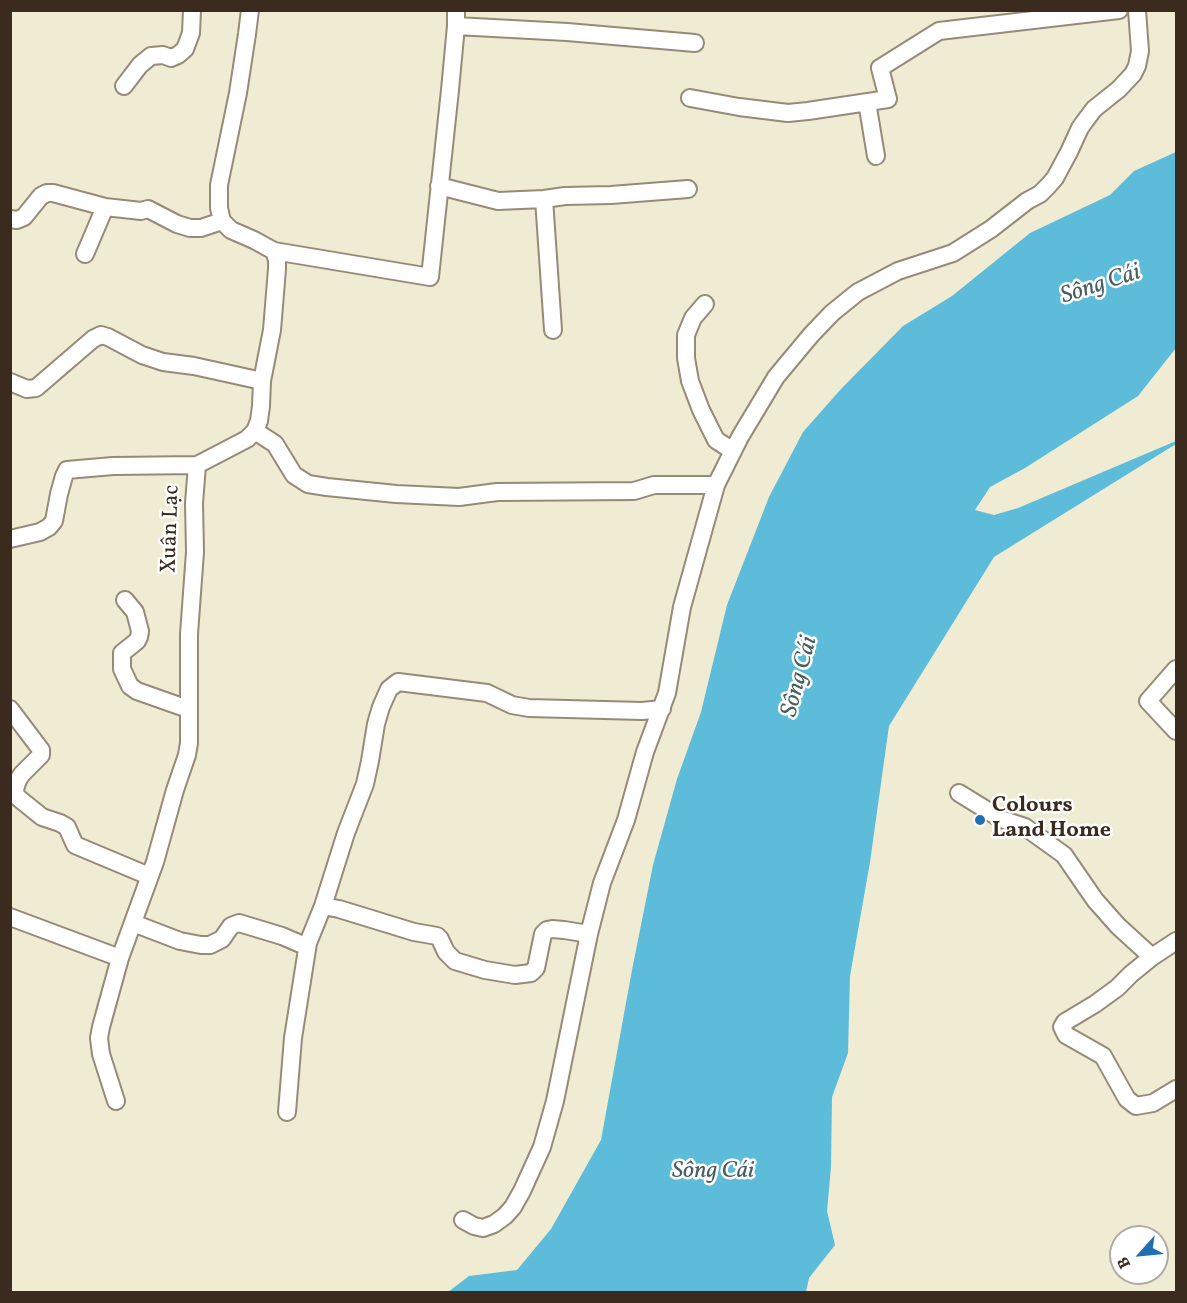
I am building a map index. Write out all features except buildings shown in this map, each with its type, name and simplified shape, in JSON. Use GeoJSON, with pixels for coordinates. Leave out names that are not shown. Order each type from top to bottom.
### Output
{"type":"FeatureCollection","features":[{"type":"Feature","properties":{"kind":"street"},"geometry":{"type":"LineString","coordinates":[[124,86],[140,65],[151,56],[163,55],[171,58],[185,49],[191,33],[192,10]]}},
{"type":"Feature","properties":{"kind":"street"},"geometry":{"type":"LineString","coordinates":[[250,10],[238,93],[219,185],[219,208],[222,221],[231,230],[273,251],[430,277],[456,18],[567,32],[695,43]]}},
{"type":"Feature","properties":{"kind":"street"},"geometry":{"type":"LineString","coordinates":[[690,98],[788,113],[888,99],[880,68],[939,32],[1119,10]]}},
{"type":"Feature","properties":{"kind":"street"},"geometry":{"type":"LineString","coordinates":[[463,1220],[483,1228],[505,1216],[513,1207],[542,1147],[555,1101],[589,934],[602,883],[626,820],[645,752],[667,693],[682,608],[716,485],[733,451],[776,377],[810,335],[832,313],[858,292],[898,271],[953,253],[991,229],[1048,186],[1065,161],[1080,128],[1094,109],[1119,89],[1133,74],[1140,51],[1137,10]]}},
{"type":"Feature","properties":{"kind":"street"},"geometry":{"type":"LineString","coordinates":[[867,102],[876,156]]}},
{"type":"Feature","properties":{"kind":"street"},"geometry":{"type":"LineString","coordinates":[[440,186],[498,201],[688,189]]}},
{"type":"Feature","properties":{"kind":"street"},"geometry":{"type":"LineString","coordinates":[[10,219],[17,220],[24,217],[41,196],[54,193],[105,207],[141,211],[148,209],[190,228],[201,228],[222,221]]}},
{"type":"Feature","properties":{"kind":"street"},"geometry":{"type":"LineString","coordinates":[[544,199],[553,330]]}},
{"type":"Feature","properties":{"kind":"street"},"geometry":{"type":"LineString","coordinates":[[85,254],[105,207]]}},
{"type":"Feature","properties":{"kind":"street"},"geometry":{"type":"LineString","coordinates":[[273,251],[277,260],[277,269],[272,330],[262,381],[259,421],[255,431],[275,444],[294,475],[308,484],[327,488],[396,494],[459,497],[497,492],[626,492],[654,485],[716,485]]}},
{"type":"Feature","properties":{"kind":"street"},"geometry":{"type":"LineString","coordinates":[[705,304],[693,318],[686,335],[686,358],[690,381],[716,440],[733,451]]}},
{"type":"Feature","properties":{"kind":"street"},"geometry":{"type":"LineString","coordinates":[[10,382],[27,389],[36,388],[93,339],[101,335],[142,356],[163,362],[194,366],[262,381]]}},
{"type":"Feature","properties":{"kind":"street","name":"Xuân Lạc"},"geometry":{"type":"LineString","coordinates":[[116,1101],[101,1054],[99,1038],[101,1027],[120,958],[155,862],[189,743],[189,634],[195,552],[194,502],[197,465],[247,439],[255,431]]}},
{"type":"Feature","properties":{"kind":"street"},"geometry":{"type":"LineString","coordinates":[[10,539],[40,532],[49,527],[54,521],[59,494],[68,470],[113,466],[197,465]]}},
{"type":"Feature","properties":{"kind":"street"},"geometry":{"type":"LineString","coordinates":[[125,600],[135,612],[140,632],[137,641],[122,653],[122,669],[130,686],[137,691],[188,709]]}},
{"type":"Feature","properties":{"kind":"street"},"geometry":{"type":"LineString","coordinates":[[1176,669],[1148,701],[1176,731]]}},
{"type":"Feature","properties":{"kind":"street"},"geometry":{"type":"LineString","coordinates":[[287,1112],[293,1038],[309,943],[364,784],[381,707],[393,685],[403,682],[487,693],[512,705],[529,708],[642,711],[662,709]]}},
{"type":"Feature","properties":{"kind":"street"},"geometry":{"type":"LineString","coordinates":[[10,709],[41,750],[41,755],[22,774],[15,789],[16,796],[42,817],[67,827],[75,845],[149,876]]}},
{"type":"Feature","properties":{"kind":"street"},"geometry":{"type":"LineString","coordinates":[[959,793],[1001,819],[1025,827],[1064,855],[1095,900],[1118,926],[1152,957]]}},
{"type":"Feature","properties":{"kind":"street"},"geometry":{"type":"LineString","coordinates":[[323,906],[414,932],[437,936],[455,961],[485,970],[515,975],[531,973],[536,968],[543,934],[547,930],[589,934]]}},
{"type":"Feature","properties":{"kind":"street"},"geometry":{"type":"LineString","coordinates":[[10,917],[120,958]]}},
{"type":"Feature","properties":{"kind":"street"},"geometry":{"type":"LineString","coordinates":[[133,923],[180,941],[201,945],[210,945],[222,939],[231,926],[239,923],[303,945],[309,943]]}},
{"type":"Feature","properties":{"kind":"street"},"geometry":{"type":"LineString","coordinates":[[1176,941],[1152,957],[1117,988],[1065,1022],[1062,1028],[1066,1035],[1103,1056],[1127,1099],[1136,1106],[1153,1103],[1176,1089]]}},
{"type":"Feature","properties":{"kind":"water","name":"Sông Cái"},"geometry":{"type":"Polygon","coordinates":[[[1176,152],[1176,348],[1138,396],[1025,468],[990,487],[975,510],[994,515],[1018,508],[1176,441],[1176,444],[994,557],[889,726],[870,862],[850,976],[848,1053],[832,1097],[831,1167],[827,1211],[835,1245],[809,1278],[806,1292],[448,1292],[469,1276],[517,1270],[551,1229],[601,1140],[653,865],[677,779],[701,712],[727,605],[769,497],[803,432],[841,389],[903,326],[952,296],[1030,233],[1110,195],[1134,171],[1176,152]]]}},
{"type":"Feature","properties":{"kind":"place","name":"Colours Land Home"},"geometry":{"type":"Point","coordinates":[980,820]}}]}
